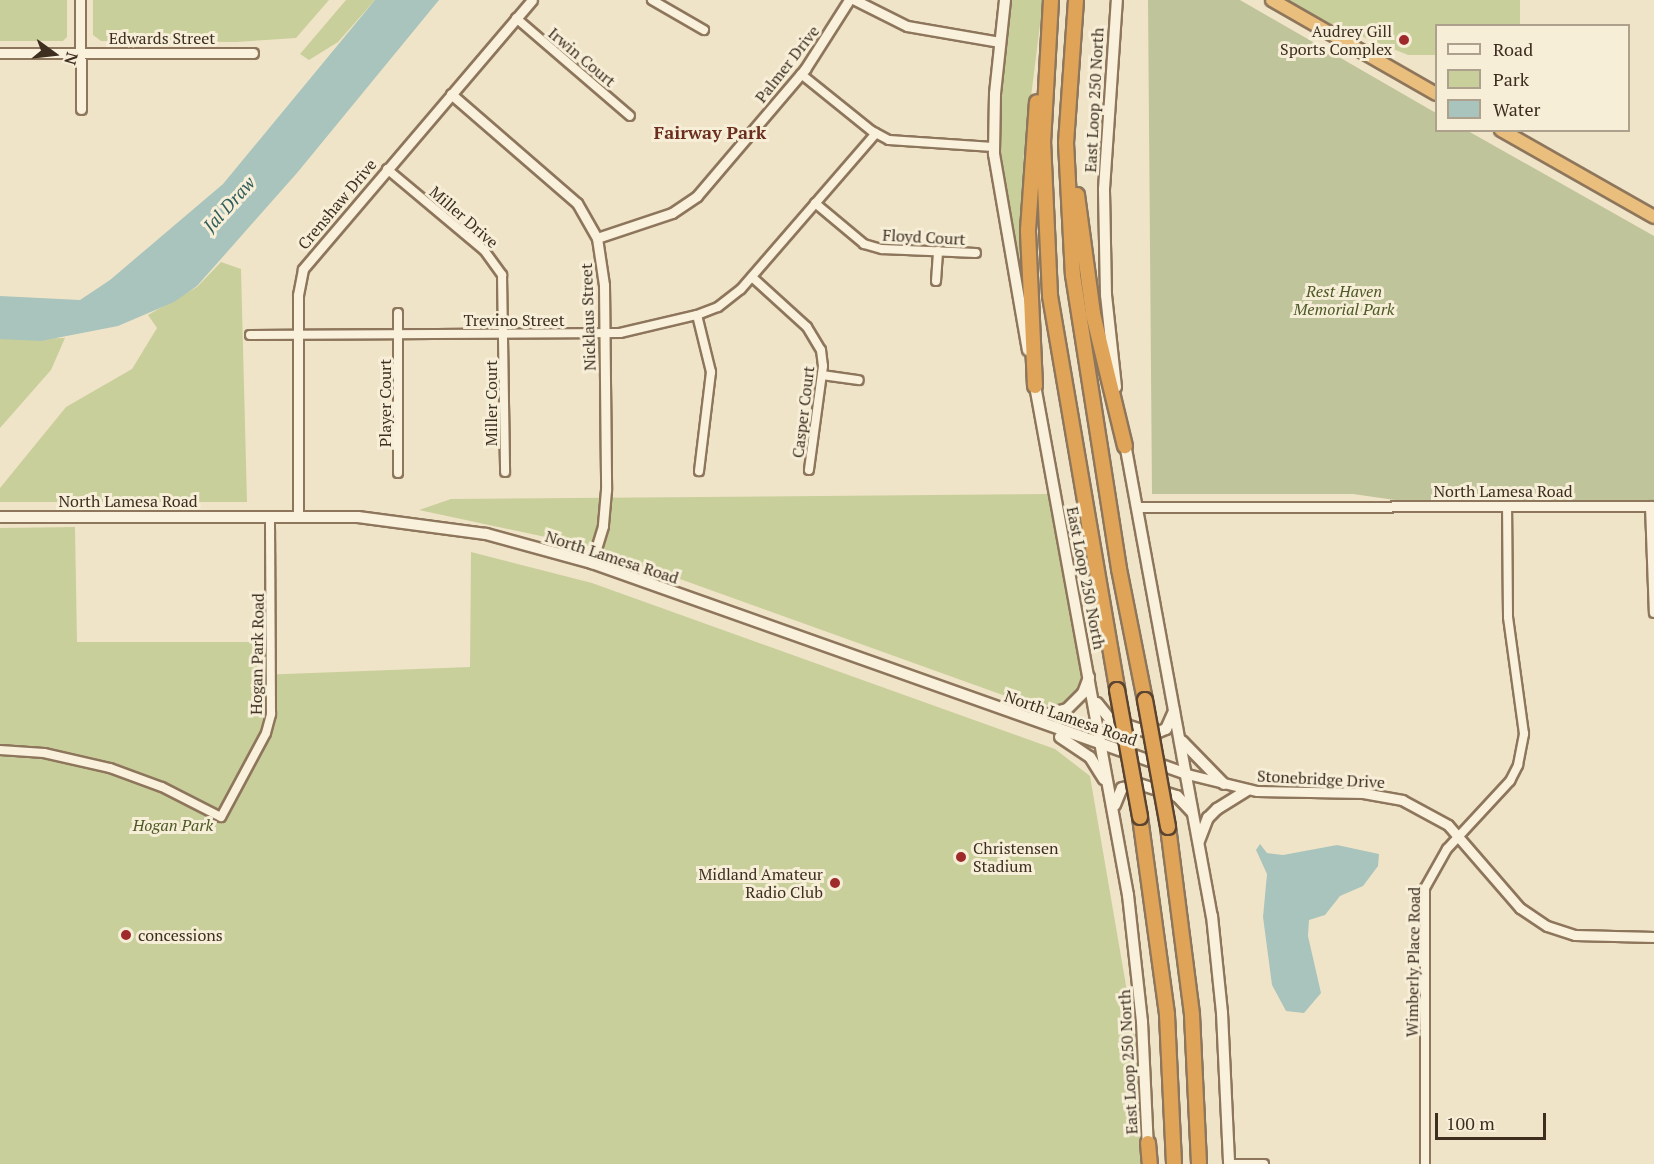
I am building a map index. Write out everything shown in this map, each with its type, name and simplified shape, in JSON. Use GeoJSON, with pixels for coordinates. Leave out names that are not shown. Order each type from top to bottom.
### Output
{"type":"FeatureCollection","features":[{"type":"Feature","properties":{"kind":"highway"},"geometry":{"type":"LineString","coordinates":[[1076,0],[1066,143],[1073,275],[1119,569],[1168,827],[1192,1015],[1199,1164]]}},
{"type":"Feature","properties":{"kind":"highway"},"geometry":{"type":"LineString","coordinates":[[1272,0],[1435,93]]}},
{"type":"Feature","properties":{"kind":"highway"},"geometry":{"type":"LineString","coordinates":[[1035,386],[1028,193],[1051,5]]}},
{"type":"Feature","properties":{"kind":"highway"},"geometry":{"type":"LineString","coordinates":[[1051,5],[1043,141],[1050,296],[1140,817],[1167,1015],[1173,1164]]}},
{"type":"Feature","properties":{"kind":"highway"},"geometry":{"type":"LineString","coordinates":[[1073,28],[1074,144],[1081,232],[1100,350],[1125,446]]}},
{"type":"Feature","properties":{"kind":"highway"},"geometry":{"type":"LineString","coordinates":[[1504,132],[1654,218]]}},
{"type":"Feature","properties":{"kind":"highway"},"geometry":{"type":"LineString","coordinates":[[1148,1143],[1149,1164]]}},
{"type":"Feature","properties":{"kind":"main road","name":"East Loop 250 North"},"geometry":{"type":"LineString","coordinates":[[1005,0],[993,147],[1117,826],[1138,984],[1148,1143]]}},
{"type":"Feature","properties":{"kind":"main road","name":"East Loop 250 North"},"geometry":{"type":"LineString","coordinates":[[1117,0],[1108,101],[1104,241],[1110,337],[1125,446],[1197,826],[1222,1013],[1229,1164]]}},
{"type":"Feature","properties":{"kind":"main road","name":"North Lamesa Road"},"geometry":{"type":"LineString","coordinates":[[0,517],[298,516],[443,526],[592,563],[1102,746],[1187,774]]}},
{"type":"Feature","properties":{"kind":"main road"},"geometry":{"type":"LineString","coordinates":[[1089,674],[1098,707],[1111,720],[1154,734],[1166,729],[1174,706]]}},
{"type":"Feature","properties":{"kind":"main road"},"geometry":{"type":"LineString","coordinates":[[1026,718],[1067,709],[1083,693],[1089,674]]}},
{"type":"Feature","properties":{"kind":"main road"},"geometry":{"type":"LineString","coordinates":[[1026,718],[1090,757],[1112,798]]}},
{"type":"Feature","properties":{"kind":"main road"},"geometry":{"type":"LineString","coordinates":[[1182,741],[1224,784]]}},
{"type":"Feature","properties":{"kind":"main road"},"geometry":{"type":"LineString","coordinates":[[1117,826],[1118,793],[1127,785],[1139,784],[1184,801],[1197,826]]}},
{"type":"Feature","properties":{"kind":"main road"},"geometry":{"type":"LineString","coordinates":[[1199,842],[1208,818],[1248,790]]}},
{"type":"Feature","properties":{"kind":"street"},"geometry":{"type":"LineString","coordinates":[[80,0],[81,109]]}},
{"type":"Feature","properties":{"kind":"street","name":"Crenshaw Drive"},"geometry":{"type":"LineString","coordinates":[[298,516],[298,290],[305,265],[532,0]]}},
{"type":"Feature","properties":{"kind":"street"},"geometry":{"type":"LineString","coordinates":[[651,0],[704,30]]}},
{"type":"Feature","properties":{"kind":"street","name":"Palmer Drive"},"geometry":{"type":"LineString","coordinates":[[597,238],[672,213],[690,202],[801,74],[849,0]]}},
{"type":"Feature","properties":{"kind":"street"},"geometry":{"type":"LineString","coordinates":[[855,0],[907,26],[1000,42]]}},
{"type":"Feature","properties":{"kind":"street","name":"Irwin Court"},"geometry":{"type":"LineString","coordinates":[[516,18],[630,116]]}},
{"type":"Feature","properties":{"kind":"street","name":"Edwards Street"},"geometry":{"type":"LineString","coordinates":[[0,53],[253,53]]}},
{"type":"Feature","properties":{"kind":"street"},"geometry":{"type":"LineString","coordinates":[[801,74],[876,133],[906,143],[993,147]]}},
{"type":"Feature","properties":{"kind":"street","name":"Nicklaus Street"},"geometry":{"type":"LineString","coordinates":[[451,94],[577,203],[597,238],[603,270],[606,490],[603,526],[592,563]]}},
{"type":"Feature","properties":{"kind":"street","name":"Trevino Street"},"geometry":{"type":"LineString","coordinates":[[250,335],[604,333],[645,330],[697,315],[729,300],[876,133]]}},
{"type":"Feature","properties":{"kind":"street","name":"Miller Drive"},"geometry":{"type":"LineString","coordinates":[[387,169],[492,258],[504,283],[504,333]]}},
{"type":"Feature","properties":{"kind":"street","name":"Floyd Court"},"geometry":{"type":"LineString","coordinates":[[815,202],[864,244],[882,249],[976,253]]}},
{"type":"Feature","properties":{"kind":"street"},"geometry":{"type":"LineString","coordinates":[[936,281],[939,251]]}},
{"type":"Feature","properties":{"kind":"street","name":"Casper Court"},"geometry":{"type":"LineString","coordinates":[[752,276],[815,338],[822,355],[822,375],[809,470]]}},
{"type":"Feature","properties":{"kind":"street","name":"Player Court"},"geometry":{"type":"LineString","coordinates":[[398,313],[398,473]]}},
{"type":"Feature","properties":{"kind":"street"},"geometry":{"type":"LineString","coordinates":[[697,315],[711,372],[699,471]]}},
{"type":"Feature","properties":{"kind":"street","name":"Miller Court"},"geometry":{"type":"LineString","coordinates":[[504,333],[505,472]]}},
{"type":"Feature","properties":{"kind":"street"},"geometry":{"type":"LineString","coordinates":[[822,375],[859,380]]}},
{"type":"Feature","properties":{"kind":"street","name":"Wimberly Place Road"},"geometry":{"type":"LineString","coordinates":[[1425,1164],[1424,898],[1434,868],[1510,781],[1523,742],[1524,722],[1508,617],[1507,506]]}},
{"type":"Feature","properties":{"kind":"street"},"geometry":{"type":"LineString","coordinates":[[1652,506],[1654,614]]}},
{"type":"Feature","properties":{"kind":"street","name":"North Lamesa Road"},"geometry":{"type":"LineString","coordinates":[[1136,507],[1652,506]]}},
{"type":"Feature","properties":{"kind":"street","name":"Hogan Park Road"},"geometry":{"type":"LineString","coordinates":[[0,750],[52,754],[110,768],[162,787],[221,817],[266,733],[271,714],[270,516]]}},
{"type":"Feature","properties":{"kind":"street","name":"Stonebridge Drive"},"geometry":{"type":"LineString","coordinates":[[1187,774],[1248,790],[1388,796],[1418,807],[1460,836],[1520,908],[1547,926],[1575,935],[1654,937]]}},
{"type":"Feature","properties":{"kind":"street"},"geometry":{"type":"LineString","coordinates":[[1229,1164],[1264,1164]]}},
{"type":"Feature","properties":{"kind":"green space"},"geometry":{"type":"Polygon","coordinates":[[[0,0],[67,0],[67,37],[63,41],[0,41],[0,0]]]}},
{"type":"Feature","properties":{"kind":"green space"},"geometry":{"type":"Polygon","coordinates":[[[93,0],[329,0],[296,38],[236,42],[101,41],[93,35],[93,0]]]}},
{"type":"Feature","properties":{"kind":"green space"},"geometry":{"type":"Polygon","coordinates":[[[346,0],[375,0],[338,42],[309,60],[300,54],[346,0]]]}},
{"type":"Feature","properties":{"kind":"green space"},"geometry":{"type":"Polygon","coordinates":[[[1012,0],[1043,0],[1023,162],[1023,289],[1000,146],[1001,94],[1012,0]]]}},
{"type":"Feature","properties":{"kind":"green space","name":"Rest Haven Memorial Park"},"geometry":{"type":"Polygon","coordinates":[[[1148,0],[1240,0],[1435,112],[1435,132],[1470,132],[1654,236],[1654,501],[1416,503],[1353,494],[1152,494],[1148,0]]]}},
{"type":"Feature","properties":{"kind":"green space","name":"Audrey Gill Sports Complex"},"geometry":{"type":"Polygon","coordinates":[[[1272,0],[1520,0],[1520,24],[1435,24],[1435,55],[1408,55],[1272,0]]]}},
{"type":"Feature","properties":{"kind":"green space"},"geometry":{"type":"Polygon","coordinates":[[[221,262],[241,269],[247,502],[0,502],[0,488],[66,407],[132,369],[157,328],[148,315],[197,287],[221,262]]]}},
{"type":"Feature","properties":{"kind":"green space"},"geometry":{"type":"Polygon","coordinates":[[[65,338],[51,370],[0,428],[0,339],[65,338]]]}},
{"type":"Feature","properties":{"kind":"green space"},"geometry":{"type":"Polygon","coordinates":[[[1049,494],[1082,679],[1072,699],[1063,707],[1047,711],[588,546],[419,510],[451,499],[1049,494]]]}},
{"type":"Feature","properties":{"kind":"green space","name":"Hogan Park"},"geometry":{"type":"Polygon","coordinates":[[[75,527],[77,642],[255,642],[258,675],[470,667],[471,552],[592,583],[1055,749],[1090,776],[1139,1061],[1141,1164],[0,1164],[0,528],[75,527]]]}},
{"type":"Feature","properties":{"kind":"water","name":"Jal Draw"},"geometry":{"type":"Polygon","coordinates":[[[375,0],[439,0],[297,173],[197,286],[174,302],[118,326],[41,341],[0,339],[0,296],[80,300],[110,280],[223,184],[375,0]]]}},
{"type":"Feature","properties":{"kind":"water"},"geometry":{"type":"Polygon","coordinates":[[[1260,844],[1267,853],[1283,855],[1337,845],[1379,854],[1378,866],[1363,886],[1340,896],[1325,915],[1309,920],[1308,936],[1321,993],[1304,1013],[1286,1011],[1272,985],[1263,917],[1267,874],[1256,850],[1260,844]]]}},
{"type":"Feature","properties":{"kind":"place","name":"Audrey Gill Sports Complex"},"geometry":{"type":"Point","coordinates":[1404,40]}},
{"type":"Feature","properties":{"kind":"place","name":"Christensen Stadium"},"geometry":{"type":"Point","coordinates":[961,857]}},
{"type":"Feature","properties":{"kind":"place","name":"Midland Amateur Radio Club"},"geometry":{"type":"Point","coordinates":[835,883]}},
{"type":"Feature","properties":{"kind":"place","name":"concessions"},"geometry":{"type":"Point","coordinates":[126,935]}},
{"type":"Feature","properties":{"kind":"district","name":"Fairway Park"},"geometry":{"type":"Point","coordinates":[710,132]}}]}
